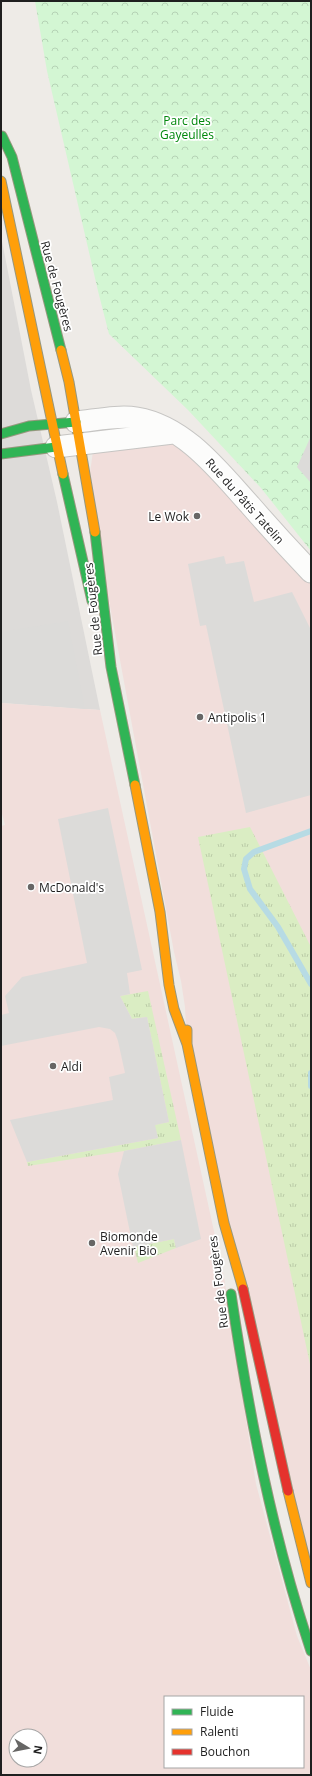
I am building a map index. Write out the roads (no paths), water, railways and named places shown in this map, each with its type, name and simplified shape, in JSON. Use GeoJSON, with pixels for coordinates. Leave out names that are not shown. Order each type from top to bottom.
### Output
{"type":"FeatureCollection","features":[{"type":"Feature","properties":{"kind":"main road","name":"Rue de Fougères"},"geometry":{"type":"LineString","coordinates":[[1,133],[1,156]]}},
{"type":"Feature","properties":{"kind":"main road","name":"Rue de Fougères"},"geometry":{"type":"LineString","coordinates":[[1,133],[12,157],[12,217],[50,302],[69,382],[95,527],[111,667]]}},
{"type":"Feature","properties":{"kind":"main road","name":"Rue de Fougères"},"geometry":{"type":"LineString","coordinates":[[1,181],[12,217],[56,447],[95,615],[111,667]]}},
{"type":"Feature","properties":{"kind":"main road"},"geometry":{"type":"LineString","coordinates":[[1,434],[29,426],[76,422]]}},
{"type":"Feature","properties":{"kind":"main road"},"geometry":{"type":"LineString","coordinates":[[1,454],[56,447]]}},
{"type":"Feature","properties":{"kind":"main road"},"geometry":{"type":"LineString","coordinates":[[111,667],[160,912],[168,985],[174,1009],[187,1044],[224,1223]]}},
{"type":"Feature","properties":{"kind":"main road"},"geometry":{"type":"LineString","coordinates":[[160,912],[176,959]]}},
{"type":"Feature","properties":{"kind":"main road"},"geometry":{"type":"LineString","coordinates":[[186,1014],[187,1044]]}},
{"type":"Feature","properties":{"kind":"main road","name":"Rue de Fougères"},"geometry":{"type":"LineString","coordinates":[[224,1223],[228,1278],[246,1391],[264,1482],[289,1586],[311,1650]]}},
{"type":"Feature","properties":{"kind":"main road","name":"Rue de Fougères"},"geometry":{"type":"LineString","coordinates":[[224,1223],[241,1279],[280,1458],[311,1583]]}},
{"type":"Feature","properties":{"kind":"street","name":"Rue du Pâtis Tatelin"},"geometry":{"type":"LineString","coordinates":[[76,422],[123,417],[137,418],[176,433],[186,439],[208,459],[311,572]]}},
{"type":"Feature","properties":{"kind":"street"},"geometry":{"type":"LineString","coordinates":[[56,447],[94,444],[126,437],[176,433]]}},
{"type":"Feature","properties":{"kind":"waterway"},"geometry":{"type":"LineString","coordinates":[[311,831],[254,852],[246,859],[244,869],[250,889],[278,927],[311,984]]}},
{"type":"Feature","properties":{"kind":"waterway"},"geometry":{"type":"LineString","coordinates":[[311,1073],[311,1086]]}},
{"type":"Feature","properties":{"kind":"place","name":"Le Wok"},"geometry":{"type":"Point","coordinates":[197,516]}},
{"type":"Feature","properties":{"kind":"place","name":"Antipolis 1"},"geometry":{"type":"Point","coordinates":[200,717]}},
{"type":"Feature","properties":{"kind":"place","name":"McDonald's"},"geometry":{"type":"Point","coordinates":[31,887]}},
{"type":"Feature","properties":{"kind":"place","name":"Aldi"},"geometry":{"type":"Point","coordinates":[53,1066]}},
{"type":"Feature","properties":{"kind":"place","name":"Biomonde Avenir Bio"},"geometry":{"type":"Point","coordinates":[92,1243]}},
{"type":"Feature","properties":{"kind":"park label","name":"Parc des Gayeulles"},"geometry":{"type":"Point","coordinates":[187,127]}}]}
